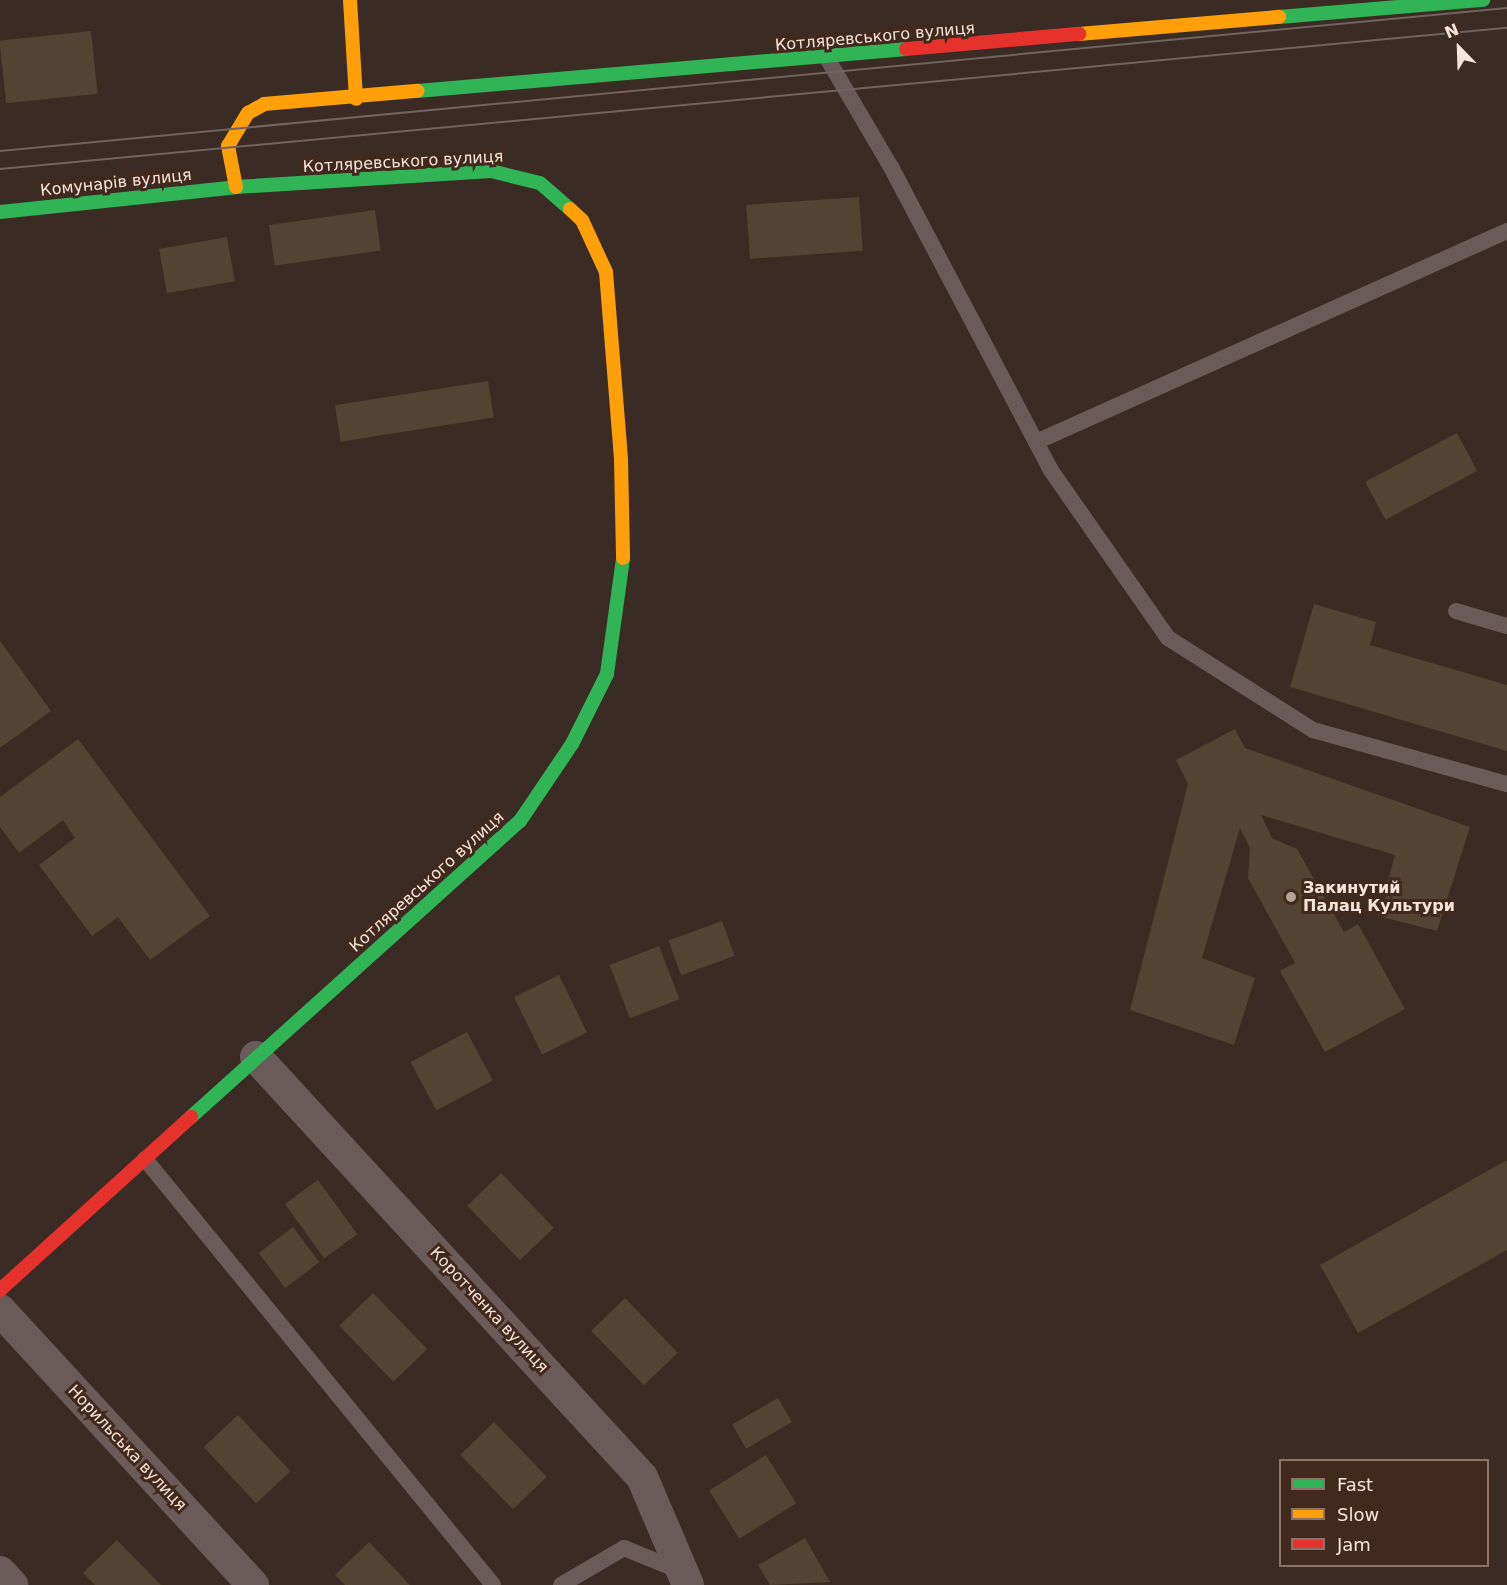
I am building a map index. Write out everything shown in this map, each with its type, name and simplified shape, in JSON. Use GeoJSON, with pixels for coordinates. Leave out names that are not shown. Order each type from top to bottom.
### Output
{"type":"FeatureCollection","features":[{"type":"Feature","properties":{"kind":"street"},"geometry":{"type":"LineString","coordinates":[[350,0],[356,99]]}},
{"type":"Feature","properties":{"kind":"street","name":"Котляревського вулиця"},"geometry":{"type":"LineString","coordinates":[[0,1290],[520,821],[572,744],[607,674],[623,574],[621,471],[606,272],[582,220],[540,183],[491,171],[236,187],[228,146],[248,113],[264,104],[356,99],[1483,0]]}},
{"type":"Feature","properties":{"kind":"street","name":"Комунарів вулиця"},"geometry":{"type":"LineString","coordinates":[[0,212],[236,187]]}},
{"type":"Feature","properties":{"kind":"street","name":"Коротченка вулиця"},"geometry":{"type":"LineString","coordinates":[[256,1057],[642,1477],[687,1579]]}},
{"type":"Feature","properties":{"kind":"street","name":"Норильська вулиця"},"geometry":{"type":"LineString","coordinates":[[0,1310],[253,1585]]}},
{"type":"Feature","properties":{"kind":"street"},"geometry":{"type":"LineString","coordinates":[[0,1572],[12,1585]]}},
{"type":"Feature","properties":{"kind":"lane"},"geometry":{"type":"LineString","coordinates":[[827,58],[891,167],[1036,442],[1168,638],[1313,730],[1507,784]]}},
{"type":"Feature","properties":{"kind":"lane"},"geometry":{"type":"LineString","coordinates":[[1036,442],[1507,231]]}},
{"type":"Feature","properties":{"kind":"lane"},"geometry":{"type":"LineString","coordinates":[[1456,611],[1507,626]]}},
{"type":"Feature","properties":{"kind":"lane"},"geometry":{"type":"LineString","coordinates":[[145,1159],[492,1585]]}},
{"type":"Feature","properties":{"kind":"lane"},"geometry":{"type":"LineString","coordinates":[[561,1585],[624,1548],[687,1579]]}},
{"type":"Feature","properties":{"kind":"building"},"geometry":{"type":"Polygon","coordinates":[[[91,31],[98,94],[6,103],[0,41],[91,31]]]}},
{"type":"Feature","properties":{"kind":"building"},"geometry":{"type":"Polygon","coordinates":[[[859,197],[863,251],[750,259],[746,205],[859,197]]]}},
{"type":"Feature","properties":{"kind":"building"},"geometry":{"type":"Polygon","coordinates":[[[375,210],[381,251],[275,265],[269,225],[375,210]]]}},
{"type":"Feature","properties":{"kind":"building"},"geometry":{"type":"Polygon","coordinates":[[[227,237],[235,281],[167,293],[159,249],[227,237]]]}},
{"type":"Feature","properties":{"kind":"building"},"geometry":{"type":"Polygon","coordinates":[[[488,381],[494,418],[341,442],[335,405],[488,381]]]}},
{"type":"Feature","properties":{"kind":"building"},"geometry":{"type":"Polygon","coordinates":[[[1457,433],[1477,471],[1385,520],[1365,482],[1457,433]]]}},
{"type":"Feature","properties":{"kind":"building"},"geometry":{"type":"Polygon","coordinates":[[[1314,604],[1376,622],[1370,645],[1507,685],[1507,751],[1290,687],[1314,604]]]}},
{"type":"Feature","properties":{"kind":"building"},"geometry":{"type":"Polygon","coordinates":[[[0,641],[51,711],[0,748],[0,641]]]}},
{"type":"Feature","properties":{"kind":"building","name":"Закинутий Палац Культури"},"geometry":{"type":"Polygon","coordinates":[[[1235,729],[1245,748],[1470,827],[1437,931],[1378,916],[1395,855],[1261,815],[1272,838],[1297,849],[1344,932],[1358,924],[1405,1009],[1325,1052],[1280,971],[1295,963],[1248,878],[1250,848],[1240,828],[1202,958],[1255,978],[1234,1045],[1130,1010],[1188,784],[1176,760],[1235,729]]]}},
{"type":"Feature","properties":{"kind":"building"},"geometry":{"type":"Polygon","coordinates":[[[78,739],[210,916],[150,960],[118,917],[92,936],[39,865],[75,838],[63,820],[19,853],[0,827],[0,797],[78,739]]]}},
{"type":"Feature","properties":{"kind":"building"},"geometry":{"type":"Polygon","coordinates":[[[722,921],[735,956],[681,975],[668,940],[722,921]]]}},
{"type":"Feature","properties":{"kind":"building"},"geometry":{"type":"Polygon","coordinates":[[[659,946],[679,999],[630,1018],[610,965],[659,946]]]}},
{"type":"Feature","properties":{"kind":"building"},"geometry":{"type":"Polygon","coordinates":[[[559,975],[587,1033],[542,1054],[514,997],[559,975]]]}},
{"type":"Feature","properties":{"kind":"building"},"geometry":{"type":"Polygon","coordinates":[[[467,1032],[493,1081],[436,1111],[410,1062],[467,1032]]]}},
{"type":"Feature","properties":{"kind":"building"},"geometry":{"type":"Polygon","coordinates":[[[1507,1160],[1507,1250],[1358,1333],[1320,1265],[1507,1160]]]}},
{"type":"Feature","properties":{"kind":"building"},"geometry":{"type":"Polygon","coordinates":[[[501,1173],[554,1228],[520,1260],[467,1206],[501,1173]]]}},
{"type":"Feature","properties":{"kind":"building"},"geometry":{"type":"Polygon","coordinates":[[[318,1180],[357,1234],[324,1258],[285,1204],[318,1180]]]}},
{"type":"Feature","properties":{"kind":"building"},"geometry":{"type":"Polygon","coordinates":[[[293,1227],[319,1262],[285,1288],[259,1253],[293,1227]]]}},
{"type":"Feature","properties":{"kind":"building"},"geometry":{"type":"Polygon","coordinates":[[[373,1293],[427,1349],[393,1382],[339,1326],[373,1293]]]}},
{"type":"Feature","properties":{"kind":"building"},"geometry":{"type":"Polygon","coordinates":[[[625,1298],[678,1353],[644,1385],[591,1331],[625,1298]]]}},
{"type":"Feature","properties":{"kind":"building"},"geometry":{"type":"Polygon","coordinates":[[[778,1398],[792,1422],[746,1449],[732,1424],[778,1398]]]}},
{"type":"Feature","properties":{"kind":"building"},"geometry":{"type":"Polygon","coordinates":[[[238,1415],[291,1471],[256,1503],[204,1447],[238,1415]]]}},
{"type":"Feature","properties":{"kind":"building"},"geometry":{"type":"Polygon","coordinates":[[[494,1422],[547,1477],[513,1509],[460,1455],[494,1422]]]}},
{"type":"Feature","properties":{"kind":"building"},"geometry":{"type":"Polygon","coordinates":[[[766,1455],[796,1503],[739,1539],[709,1491],[766,1455]]]}},
{"type":"Feature","properties":{"kind":"building"},"geometry":{"type":"Polygon","coordinates":[[[805,1538],[830,1582],[770,1585],[758,1565],[805,1538]]]}},
{"type":"Feature","properties":{"kind":"building"},"geometry":{"type":"Polygon","coordinates":[[[117,1540],[161,1585],[95,1585],[83,1573],[117,1540]]]}},
{"type":"Feature","properties":{"kind":"building"},"geometry":{"type":"Polygon","coordinates":[[[369,1542],[410,1585],[345,1585],[335,1575],[369,1542]]]}},
{"type":"Feature","properties":{"kind":"tram line"},"geometry":{"type":"LineString","coordinates":[[0,151],[1507,8]]}},
{"type":"Feature","properties":{"kind":"tram line"},"geometry":{"type":"LineString","coordinates":[[0,169],[1507,28]]}},
{"type":"Feature","properties":{"kind":"traffic: fast"},"geometry":{"type":"LineString","coordinates":[[1279,17],[1483,0]]}},
{"type":"Feature","properties":{"kind":"traffic: fast"},"geometry":{"type":"LineString","coordinates":[[417,91],[906,49]]}},
{"type":"Feature","properties":{"kind":"traffic: fast"},"geometry":{"type":"LineString","coordinates":[[0,212],[236,187],[491,171],[540,183],[570,209]]}},
{"type":"Feature","properties":{"kind":"traffic: fast"},"geometry":{"type":"LineString","coordinates":[[191,1117],[520,821],[572,744],[607,674],[623,558]]}},
{"type":"Feature","properties":{"kind":"traffic: slow"},"geometry":{"type":"LineString","coordinates":[[350,0],[356,99]]}},
{"type":"Feature","properties":{"kind":"traffic: slow"},"geometry":{"type":"LineString","coordinates":[[1079,34],[1279,17]]}},
{"type":"Feature","properties":{"kind":"traffic: slow"},"geometry":{"type":"LineString","coordinates":[[236,187],[228,146],[248,113],[264,104],[417,91]]}},
{"type":"Feature","properties":{"kind":"traffic: slow"},"geometry":{"type":"LineString","coordinates":[[570,209],[582,220],[606,272],[621,460],[623,558]]}},
{"type":"Feature","properties":{"kind":"traffic: jam"},"geometry":{"type":"LineString","coordinates":[[906,49],[1079,34]]}},
{"type":"Feature","properties":{"kind":"traffic: jam"},"geometry":{"type":"LineString","coordinates":[[0,1290],[191,1117]]}},
{"type":"Feature","properties":{"kind":"place","name":"Закинутий Палац Культури"},"geometry":{"type":"Point","coordinates":[1291,897]}}]}
